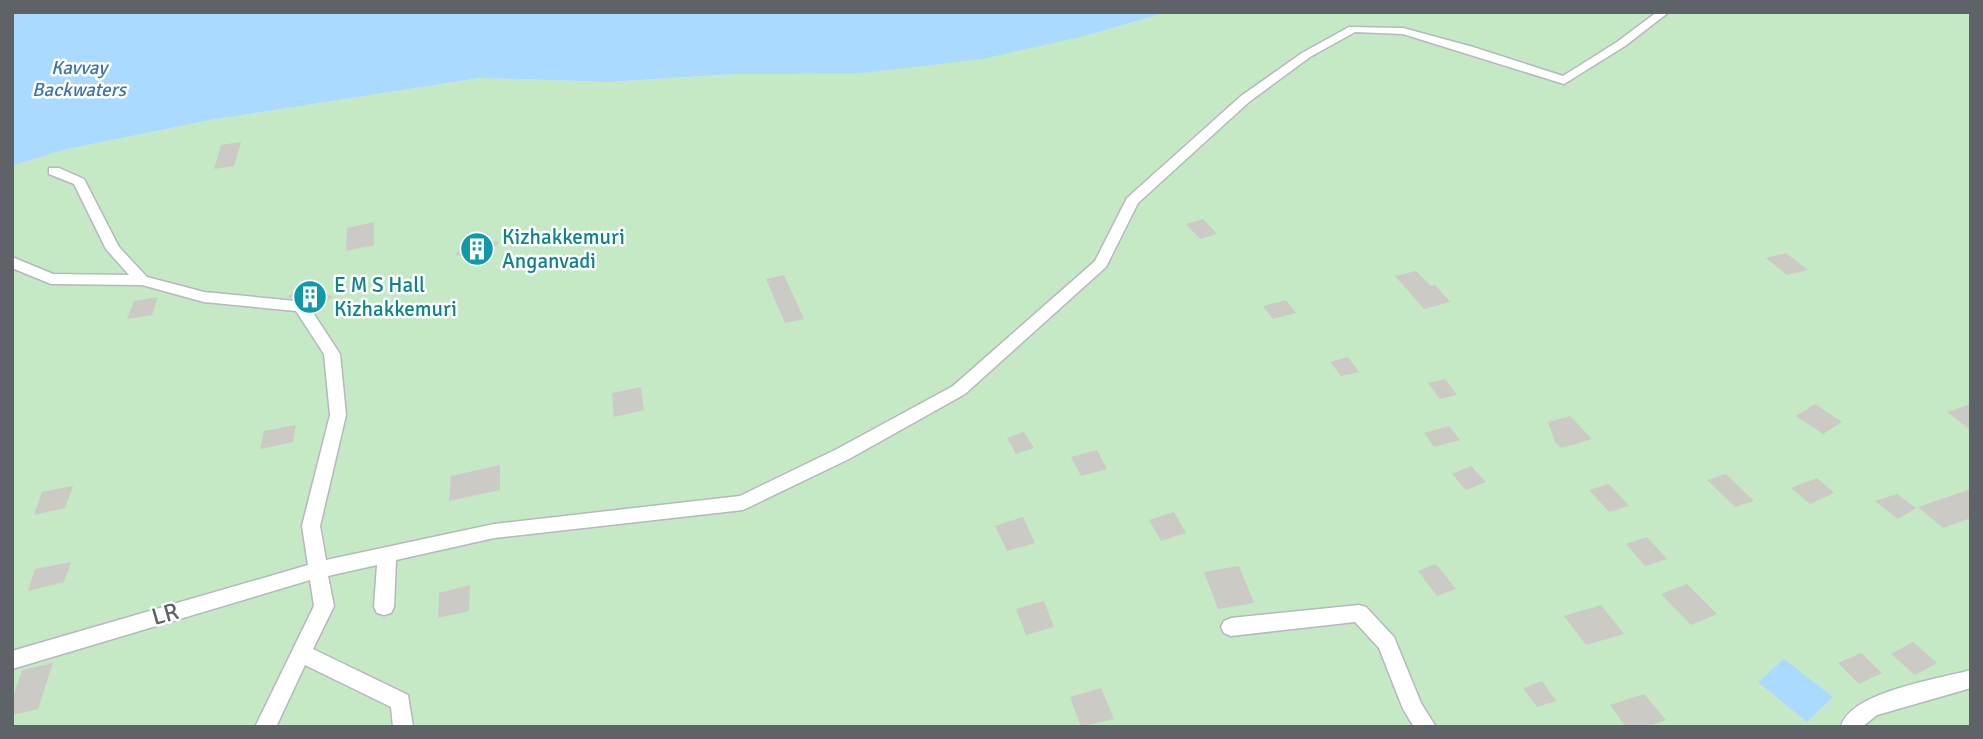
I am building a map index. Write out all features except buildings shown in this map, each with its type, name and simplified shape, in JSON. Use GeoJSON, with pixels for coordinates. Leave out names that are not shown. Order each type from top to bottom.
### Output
{"type":"FeatureCollection","features":[{"type":"Feature","properties":{"kind":"street"},"geometry":{"type":"LineString","coordinates":[[318,570],[495,531],[743,503],[843,454],[959,390],[1101,264],[1132,201],[1245,99],[1306,54],[1353,29],[1403,31],[1564,80],[1621,44],[1664,12]]}},
{"type":"Feature","properties":{"kind":"street"},"geometry":{"type":"LineString","coordinates":[[54,171],[79,183],[113,249],[142,280]]}},
{"type":"Feature","properties":{"kind":"street"},"geometry":{"type":"LineString","coordinates":[[12,262],[51,279],[142,280],[204,297],[301,306],[332,354],[338,415],[311,526],[324,606],[265,727]]}},
{"type":"Feature","properties":{"kind":"street"},"geometry":{"type":"LineString","coordinates":[[384,607],[387,555]]}},
{"type":"Feature","properties":{"kind":"street","name":"LR"},"geometry":{"type":"LineString","coordinates":[[12,660],[318,570]]}},
{"type":"Feature","properties":{"kind":"street"},"geometry":{"type":"LineString","coordinates":[[1231,627],[1359,613],[1387,643],[1413,709],[1426,727]]}},
{"type":"Feature","properties":{"kind":"street"},"geometry":{"type":"LineString","coordinates":[[301,653],[401,702],[403,727]]}},
{"type":"Feature","properties":{"kind":"street"},"geometry":{"type":"LineString","coordinates":[[1851,727],[1852,722],[1871,707],[1971,679]]}},
{"type":"Feature","properties":{"kind":"green space"},"geometry":{"type":"Polygon","coordinates":[[[1168,12],[1971,12],[1971,727],[12,727],[12,166],[63,150],[211,120],[480,78],[609,82],[736,74],[1088,35],[1168,12]]]}},
{"type":"Feature","properties":{"kind":"water","name":"Kavvay Backwaters"},"geometry":{"type":"Polygon","coordinates":[[[12,12],[1168,12],[1088,35],[982,59],[863,73],[736,74],[609,82],[480,78],[211,120],[63,150],[12,166],[12,12]]]}},
{"type":"Feature","properties":{"kind":"water"},"geometry":{"type":"Polygon","coordinates":[[[1784,659],[1833,697],[1807,722],[1758,682],[1784,659]]]}},
{"type":"Feature","properties":{"kind":"place","name":"Kizhakkemuri Anganvadi"},"geometry":{"type":"Point","coordinates":[477,249]}},
{"type":"Feature","properties":{"kind":"place","name":"E M S Hall Kizhakkemuri"},"geometry":{"type":"Point","coordinates":[310,297]}}]}
